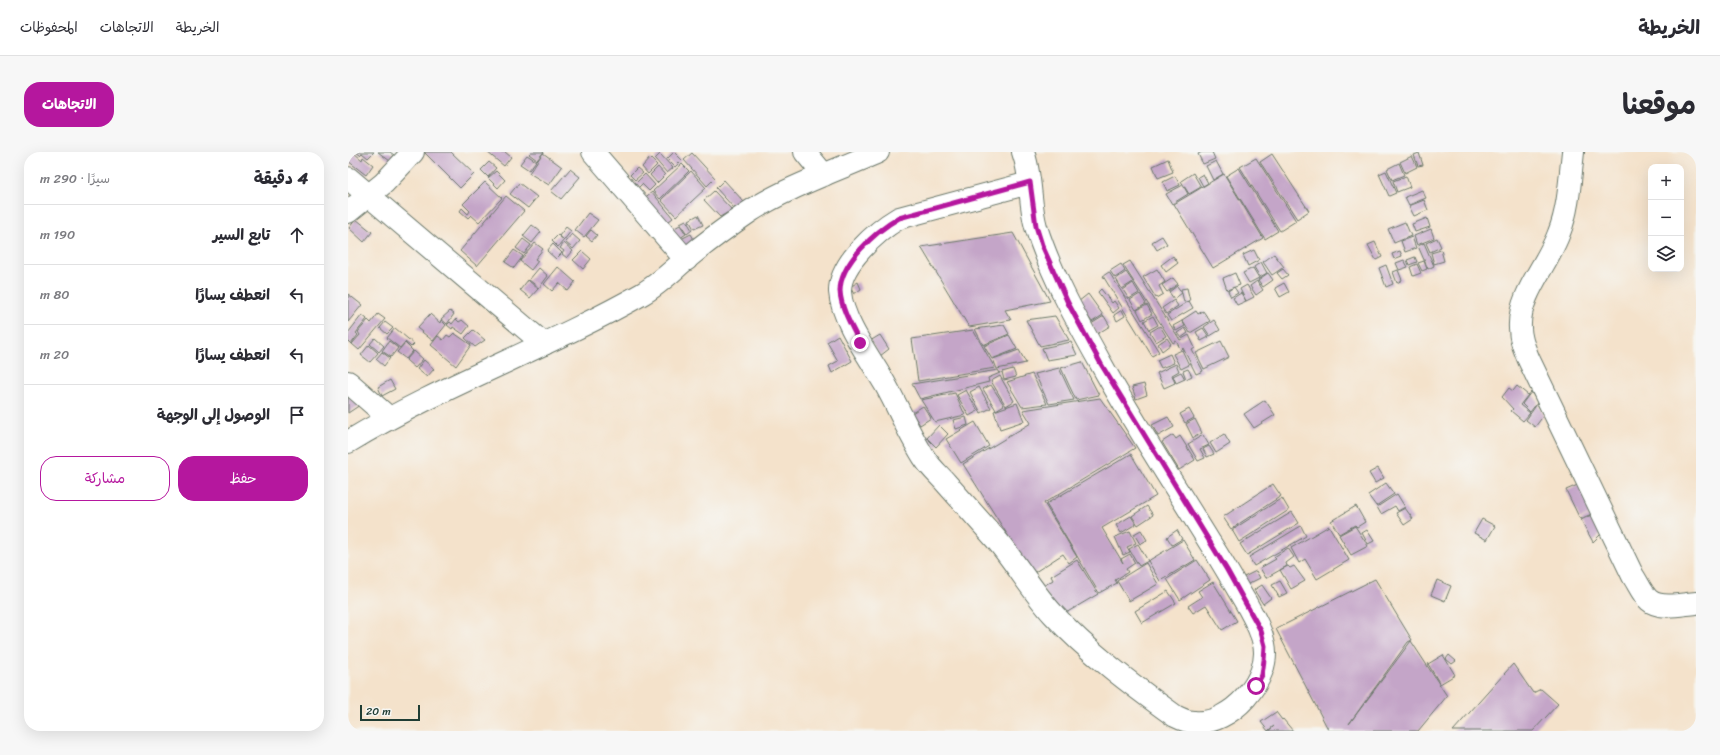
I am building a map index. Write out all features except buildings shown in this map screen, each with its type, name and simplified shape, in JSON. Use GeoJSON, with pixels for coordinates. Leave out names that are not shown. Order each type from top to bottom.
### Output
{"type":"FeatureCollection","features":[{"type":"Feature","properties":{"kind":"street"},"geometry":{"type":"LineString","coordinates":[[348,212],[384,183],[413,152]]}},
{"type":"Feature","properties":{"kind":"street"},"geometry":{"type":"LineString","coordinates":[[593,152],[686,260]]}},
{"type":"Feature","properties":{"kind":"street"},"geometry":{"type":"LineString","coordinates":[[805,152],[824,176]]}},
{"type":"Feature","properties":{"kind":"street"},"geometry":{"type":"LineString","coordinates":[[348,442],[388,418],[544,344],[643,293],[666,278],[686,260],[750,211],[784,193],[878,152]]}},
{"type":"Feature","properties":{"kind":"street"},"geometry":{"type":"LineString","coordinates":[[1023,152],[1030,182],[1036,226],[1042,245],[1068,303],[1101,364],[1227,570],[1261,631],[1265,646],[1264,660],[1262,675],[1256,686],[1242,701],[1226,713],[1212,720],[1196,723],[1183,720],[1175,716],[1120,674],[1078,639],[1053,614],[1029,585],[995,538],[925,460],[886,385],[860,343],[844,311],[840,291],[842,278],[849,265],[868,242],[885,226],[899,218],[1030,182]]}},
{"type":"Feature","properties":{"kind":"street"},"geometry":{"type":"LineString","coordinates":[[1573,152],[1560,233],[1525,298],[1520,312],[1522,344],[1633,576],[1644,593],[1649,600],[1656,604],[1696,604]]}},
{"type":"Feature","properties":{"kind":"street"},"geometry":{"type":"LineString","coordinates":[[348,178],[544,344]]}},
{"type":"Feature","properties":{"kind":"street"},"geometry":{"type":"LineString","coordinates":[[348,382],[388,418]]}},
{"type":"Feature","properties":{"kind":"route"},"geometry":{"type":"LineString","coordinates":[[860,343],[844,311],[840,291],[842,278],[849,265],[868,242],[885,226],[899,218],[1030,182],[1032,209],[1036,226],[1042,245],[1068,303],[1101,364],[1227,570],[1261,631],[1265,646],[1264,660],[1262,675],[1256,686]]}}]}
